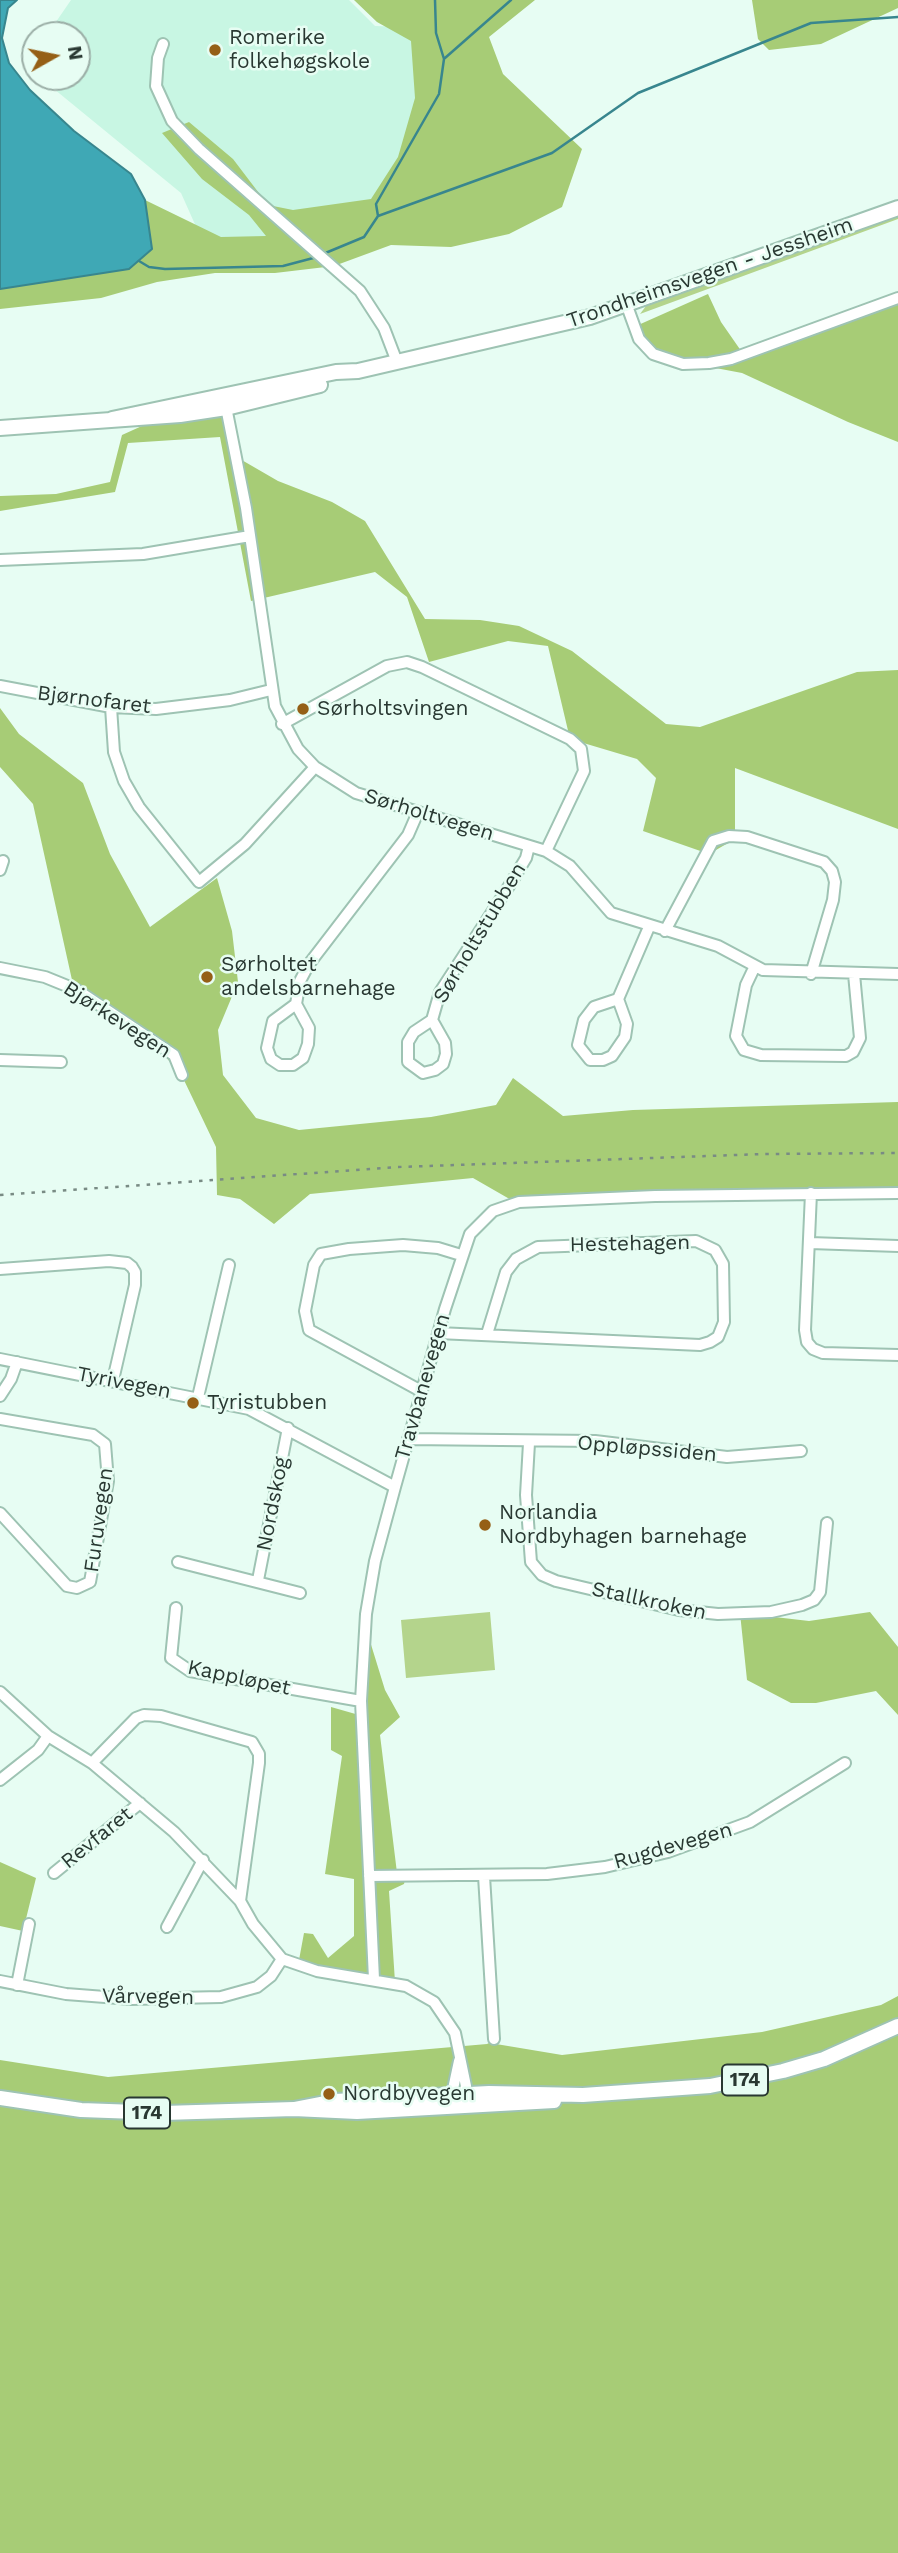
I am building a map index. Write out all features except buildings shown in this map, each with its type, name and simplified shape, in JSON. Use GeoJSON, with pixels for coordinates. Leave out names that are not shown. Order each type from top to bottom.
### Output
{"type":"FeatureCollection","features":[{"type":"Feature","properties":{"kind":"main road","name":"Trondheimsvegen - Jessheim"},"geometry":{"type":"LineString","coordinates":[[0,428],[112,419],[225,402],[335,372],[358,371],[627,306],[898,208]]}},
{"type":"Feature","properties":{"kind":"main road","name":"174"},"geometry":{"type":"LineString","coordinates":[[0,2098],[123,2112],[294,2109],[341,2112],[459,2099],[680,2090],[737,2082],[824,2059],[898,2026]]}},
{"type":"Feature","properties":{"kind":"street"},"geometry":{"type":"LineString","coordinates":[[163,44],[158,58],[156,86],[172,121],[360,291],[384,328],[397,362]]}},
{"type":"Feature","properties":{"kind":"street"},"geometry":{"type":"LineString","coordinates":[[627,306],[639,339],[653,354],[665,360],[696,363],[731,359],[898,298]]}},
{"type":"Feature","properties":{"kind":"street","name":"Sørholtvegen"},"geometry":{"type":"LineString","coordinates":[[225,402],[250,536],[271,690],[282,724],[315,767],[356,793],[546,851],[570,866],[611,913],[649,928],[718,946],[755,966],[775,972],[898,974]]}},
{"type":"Feature","properties":{"kind":"street"},"geometry":{"type":"LineString","coordinates":[[0,560],[143,554],[250,536]]}},
{"type":"Feature","properties":{"kind":"street"},"geometry":{"type":"LineString","coordinates":[[282,724],[387,666],[409,662],[434,673],[570,739],[581,749],[584,771],[546,851]]}},
{"type":"Feature","properties":{"kind":"street","name":"Bjørnofaret"},"geometry":{"type":"LineString","coordinates":[[0,686],[111,707],[181,707],[230,700],[271,690]]}},
{"type":"Feature","properties":{"kind":"street"},"geometry":{"type":"LineString","coordinates":[[111,707],[114,752],[124,781],[139,807],[200,882],[245,844],[315,767]]}},
{"type":"Feature","properties":{"kind":"street"},"geometry":{"type":"LineString","coordinates":[[296,1004],[273,1021],[268,1035],[267,1048],[271,1059],[280,1065],[293,1065],[303,1058],[308,1044],[309,1028],[296,1004],[300,981],[309,964],[408,835],[418,812]]}},
{"type":"Feature","properties":{"kind":"street"},"geometry":{"type":"LineString","coordinates":[[665,931],[713,841],[729,835],[747,838],[824,862],[832,871],[835,882],[833,900],[811,974]]}},
{"type":"Feature","properties":{"kind":"street","name":"Sørholtstubben"},"geometry":{"type":"LineString","coordinates":[[432,1020],[445,1043],[446,1054],[443,1064],[435,1070],[423,1073],[408,1062],[406,1052],[414,1032],[432,1020],[440,992],[511,883],[526,858],[529,846]]}},
{"type":"Feature","properties":{"kind":"street"},"geometry":{"type":"LineString","coordinates":[[618,999],[594,1007],[584,1020],[578,1045],[582,1054],[590,1060],[603,1060],[612,1056],[625,1037],[627,1024],[618,999],[649,928]]}},
{"type":"Feature","properties":{"kind":"street"},"geometry":{"type":"LineString","coordinates":[[755,966],[746,985],[736,1036],[744,1050],[761,1055],[846,1056],[853,1052],[860,1038],[854,974]]}},
{"type":"Feature","properties":{"kind":"street","name":"Bjørkevegen"},"geometry":{"type":"LineString","coordinates":[[0,968],[44,977],[77,990],[174,1055],[181,1075]]}},
{"type":"Feature","properties":{"kind":"street"},"geometry":{"type":"LineString","coordinates":[[0,1060],[61,1062]]}},
{"type":"Feature","properties":{"kind":"street"},"geometry":{"type":"LineString","coordinates":[[811,1193],[804,1330],[813,1349],[823,1353],[898,1355]]}},
{"type":"Feature","properties":{"kind":"street","name":"Travbanevegen"},"geometry":{"type":"LineString","coordinates":[[374,1979],[361,1701],[362,1646],[369,1591],[421,1391],[461,1255],[470,1234],[493,1211],[519,1202],[898,1193]]}},
{"type":"Feature","properties":{"kind":"street","name":"Hestehagen"},"geometry":{"type":"LineString","coordinates":[[438,1333],[700,1345],[718,1337],[724,1322],[723,1264],[715,1250],[696,1241],[538,1247],[516,1259],[506,1272],[487,1334]]}},
{"type":"Feature","properties":{"kind":"street"},"geometry":{"type":"LineString","coordinates":[[810,1243],[898,1246]]}},
{"type":"Feature","properties":{"kind":"street"},"geometry":{"type":"LineString","coordinates":[[421,1391],[309,1330],[305,1311],[314,1265],[321,1254],[349,1248],[402,1245],[438,1248],[461,1255]]}},
{"type":"Feature","properties":{"kind":"street"},"geometry":{"type":"LineString","coordinates":[[0,1269],[109,1261],[127,1263],[135,1272],[135,1285],[113,1380]]}},
{"type":"Feature","properties":{"kind":"street"},"geometry":{"type":"LineString","coordinates":[[198,1397],[229,1265]]}},
{"type":"Feature","properties":{"kind":"street","name":"Tyrivegen"},"geometry":{"type":"LineString","coordinates":[[0,1359],[249,1409],[288,1427],[335,1458],[395,1487]]}},
{"type":"Feature","properties":{"kind":"street"},"geometry":{"type":"LineString","coordinates":[[0,1396],[11,1379],[17,1362]]}},
{"type":"Feature","properties":{"kind":"street","name":"Furuvegen"},"geometry":{"type":"LineString","coordinates":[[0,1419],[93,1435],[105,1444],[108,1481],[90,1582],[77,1588],[67,1586],[0,1513]]}},
{"type":"Feature","properties":{"kind":"street","name":"Nordskog"},"geometry":{"type":"LineString","coordinates":[[258,1580],[288,1427]]}},
{"type":"Feature","properties":{"kind":"street","name":"Oppløpssiden"},"geometry":{"type":"LineString","coordinates":[[408,1439],[618,1443],[673,1453],[727,1457],[801,1451]]}},
{"type":"Feature","properties":{"kind":"street","name":"Stallkroken"},"geometry":{"type":"LineString","coordinates":[[529,1443],[526,1495],[531,1562],[542,1575],[556,1581],[679,1610],[718,1614],[771,1612],[814,1600],[820,1591],[827,1523]]}},
{"type":"Feature","properties":{"kind":"street","name":"Nordskog"},"geometry":{"type":"LineString","coordinates":[[178,1562],[258,1580],[300,1593]]}},
{"type":"Feature","properties":{"kind":"street","name":"Kappløpet"},"geometry":{"type":"LineString","coordinates":[[176,1608],[171,1658],[190,1671],[361,1701]]}},
{"type":"Feature","properties":{"kind":"street"},"geometry":{"type":"LineString","coordinates":[[0,1692],[48,1736],[92,1763],[203,1860],[240,1901],[253,1923],[282,1959],[317,1971],[374,1979],[418,1990],[434,2002],[451,2025],[464,2077],[459,2099]]}},
{"type":"Feature","properties":{"kind":"street"},"geometry":{"type":"LineString","coordinates":[[92,1763],[136,1718],[144,1715],[161,1716],[252,1742],[259,1754],[259,1763],[240,1901]]}},
{"type":"Feature","properties":{"kind":"street"},"geometry":{"type":"LineString","coordinates":[[0,1780],[38,1750],[48,1736]]}},
{"type":"Feature","properties":{"kind":"street","name":"Rugdevegen"},"geometry":{"type":"LineString","coordinates":[[369,1876],[547,1874],[605,1867],[697,1844],[750,1822],[845,1763]]}},
{"type":"Feature","properties":{"kind":"street","name":"Revfaret"},"geometry":{"type":"LineString","coordinates":[[54,1872],[140,1803]]}},
{"type":"Feature","properties":{"kind":"street"},"geometry":{"type":"LineString","coordinates":[[167,1927],[203,1860]]}},
{"type":"Feature","properties":{"kind":"street"},"geometry":{"type":"LineString","coordinates":[[484,1876],[494,2039]]}},
{"type":"Feature","properties":{"kind":"street"},"geometry":{"type":"LineString","coordinates":[[18,1985],[29,1924]]}},
{"type":"Feature","properties":{"kind":"street","name":"Vårvegen"},"geometry":{"type":"LineString","coordinates":[[0,1982],[66,1994],[131,1999],[221,1997],[257,1987],[271,1976],[282,1959]]}},
{"type":"Feature","properties":{"kind":"shaded area","name":"Romerike folkehøgskole"},"geometry":{"type":"Polygon","coordinates":[[[71,0],[349,0],[375,26],[407,27],[424,48],[425,93],[374,237],[202,240],[181,193],[56,91],[91,91],[91,21],[57,21],[71,0]]]}},
{"type":"Feature","properties":{"kind":"green space"},"geometry":{"type":"Polygon","coordinates":[[[354,0],[535,0],[489,37],[503,74],[582,149],[562,207],[509,234],[451,247],[391,245],[334,266],[275,273],[215,273],[157,282],[101,298],[0,309],[0,289],[129,269],[152,249],[145,200],[221,237],[266,236],[249,215],[202,179],[162,133],[189,122],[233,159],[268,205],[293,210],[371,199],[398,157],[415,98],[411,41],[377,22],[354,0]]]}},
{"type":"Feature","properties":{"kind":"green space"},"geometry":{"type":"Polygon","coordinates":[[[752,0],[898,0],[898,8],[821,44],[769,50],[758,39],[752,0]]]}},
{"type":"Feature","properties":{"kind":"green space"},"geometry":{"type":"Polygon","coordinates":[[[898,214],[898,219],[640,314],[646,306],[898,214]]]}},
{"type":"Feature","properties":{"kind":"green space"},"geometry":{"type":"Polygon","coordinates":[[[708,294],[721,322],[746,358],[898,303],[898,442],[742,373],[689,363],[649,349],[636,326],[708,294]]]}},
{"type":"Feature","properties":{"kind":"green space"},"geometry":{"type":"Polygon","coordinates":[[[224,413],[240,459],[278,481],[332,502],[365,521],[425,619],[480,620],[519,626],[572,651],[666,724],[700,727],[857,672],[898,670],[898,829],[735,768],[735,839],[709,854],[643,831],[656,778],[637,759],[570,739],[548,646],[508,641],[429,662],[407,597],[375,572],[251,601],[220,437],[128,443],[115,492],[0,511],[0,496],[56,494],[110,482],[122,435],[164,416],[224,413]]]}},
{"type":"Feature","properties":{"kind":"green space"},"geometry":{"type":"Polygon","coordinates":[[[0,708],[19,734],[83,783],[110,854],[150,927],[217,878],[232,931],[238,982],[218,1030],[223,1075],[256,1118],[299,1130],[431,1117],[496,1105],[513,1078],[563,1116],[633,1110],[898,1102],[898,1197],[692,1191],[570,1193],[513,1201],[473,1178],[310,1194],[274,1224],[240,1199],[217,1195],[216,1147],[182,1076],[159,1049],[106,1018],[72,980],[33,804],[0,767],[0,708]]]}},
{"type":"Feature","properties":{"kind":"green space"},"geometry":{"type":"Polygon","coordinates":[[[490,1612],[495,1670],[406,1678],[401,1620],[490,1612]]]}},
{"type":"Feature","properties":{"kind":"green space"},"geometry":{"type":"Polygon","coordinates":[[[870,1612],[898,1647],[898,1715],[876,1691],[816,1703],[791,1703],[747,1680],[740,1613],[809,1621],[870,1612]]]}},
{"type":"Feature","properties":{"kind":"green space"},"geometry":{"type":"Polygon","coordinates":[[[365,1625],[385,1690],[400,1717],[380,1735],[398,1881],[405,1880],[404,1884],[389,1891],[395,1982],[321,1977],[299,1960],[304,1933],[313,1934],[328,1958],[354,1936],[354,1879],[325,1874],[342,1756],[331,1750],[331,1707],[359,1715],[365,1625]]]}},
{"type":"Feature","properties":{"kind":"green space"},"geometry":{"type":"Polygon","coordinates":[[[0,1862],[36,1878],[23,1931],[0,1926],[0,1862]]]}},
{"type":"Feature","properties":{"kind":"green space"},"geometry":{"type":"Polygon","coordinates":[[[898,1996],[898,2553],[0,2553],[0,2060],[108,2077],[487,2044],[495,2040],[496,2044],[562,2055],[762,2032],[881,2005],[898,1996]]]}},
{"type":"Feature","properties":{"kind":"water"},"geometry":{"type":"Polygon","coordinates":[[[0,0],[17,0],[8,8],[2,38],[9,63],[21,78],[21,91],[31,91],[74,131],[131,174],[145,200],[152,249],[129,269],[0,289],[0,0]]]}},
{"type":"Feature","properties":{"kind":"waterway"},"geometry":{"type":"LineString","coordinates":[[378,216],[376,204],[439,94],[444,59],[436,33],[435,0]]}},
{"type":"Feature","properties":{"kind":"waterway"},"geometry":{"type":"LineString","coordinates":[[445,58],[511,0]]}},
{"type":"Feature","properties":{"kind":"waterway"},"geometry":{"type":"LineString","coordinates":[[323,254],[364,237],[378,216],[552,153],[638,93],[811,23],[898,17]]}},
{"type":"Feature","properties":{"kind":"waterway"},"geometry":{"type":"LineString","coordinates":[[139,261],[149,267],[165,269],[283,266],[317,257]]}},
{"type":"Feature","properties":{"kind":"railway"},"geometry":{"type":"LineString","coordinates":[[0,1195],[398,1167],[765,1154],[898,1153]]}},
{"type":"Feature","properties":{"kind":"place","name":"Romerike folkehøgskole"},"geometry":{"type":"Point","coordinates":[215,50]}},
{"type":"Feature","properties":{"kind":"place","name":"Sørholtsvingen"},"geometry":{"type":"Point","coordinates":[303,709]}},
{"type":"Feature","properties":{"kind":"place","name":"Sørholtet andelsbarnehage"},"geometry":{"type":"Point","coordinates":[207,977]}},
{"type":"Feature","properties":{"kind":"place","name":"Tyristubben"},"geometry":{"type":"Point","coordinates":[193,1403]}},
{"type":"Feature","properties":{"kind":"place","name":"Norlandia Nordbyhagen barnehage"},"geometry":{"type":"Point","coordinates":[485,1525]}},
{"type":"Feature","properties":{"kind":"place","name":"Nordbyvegen"},"geometry":{"type":"Point","coordinates":[329,2094]}}]}
